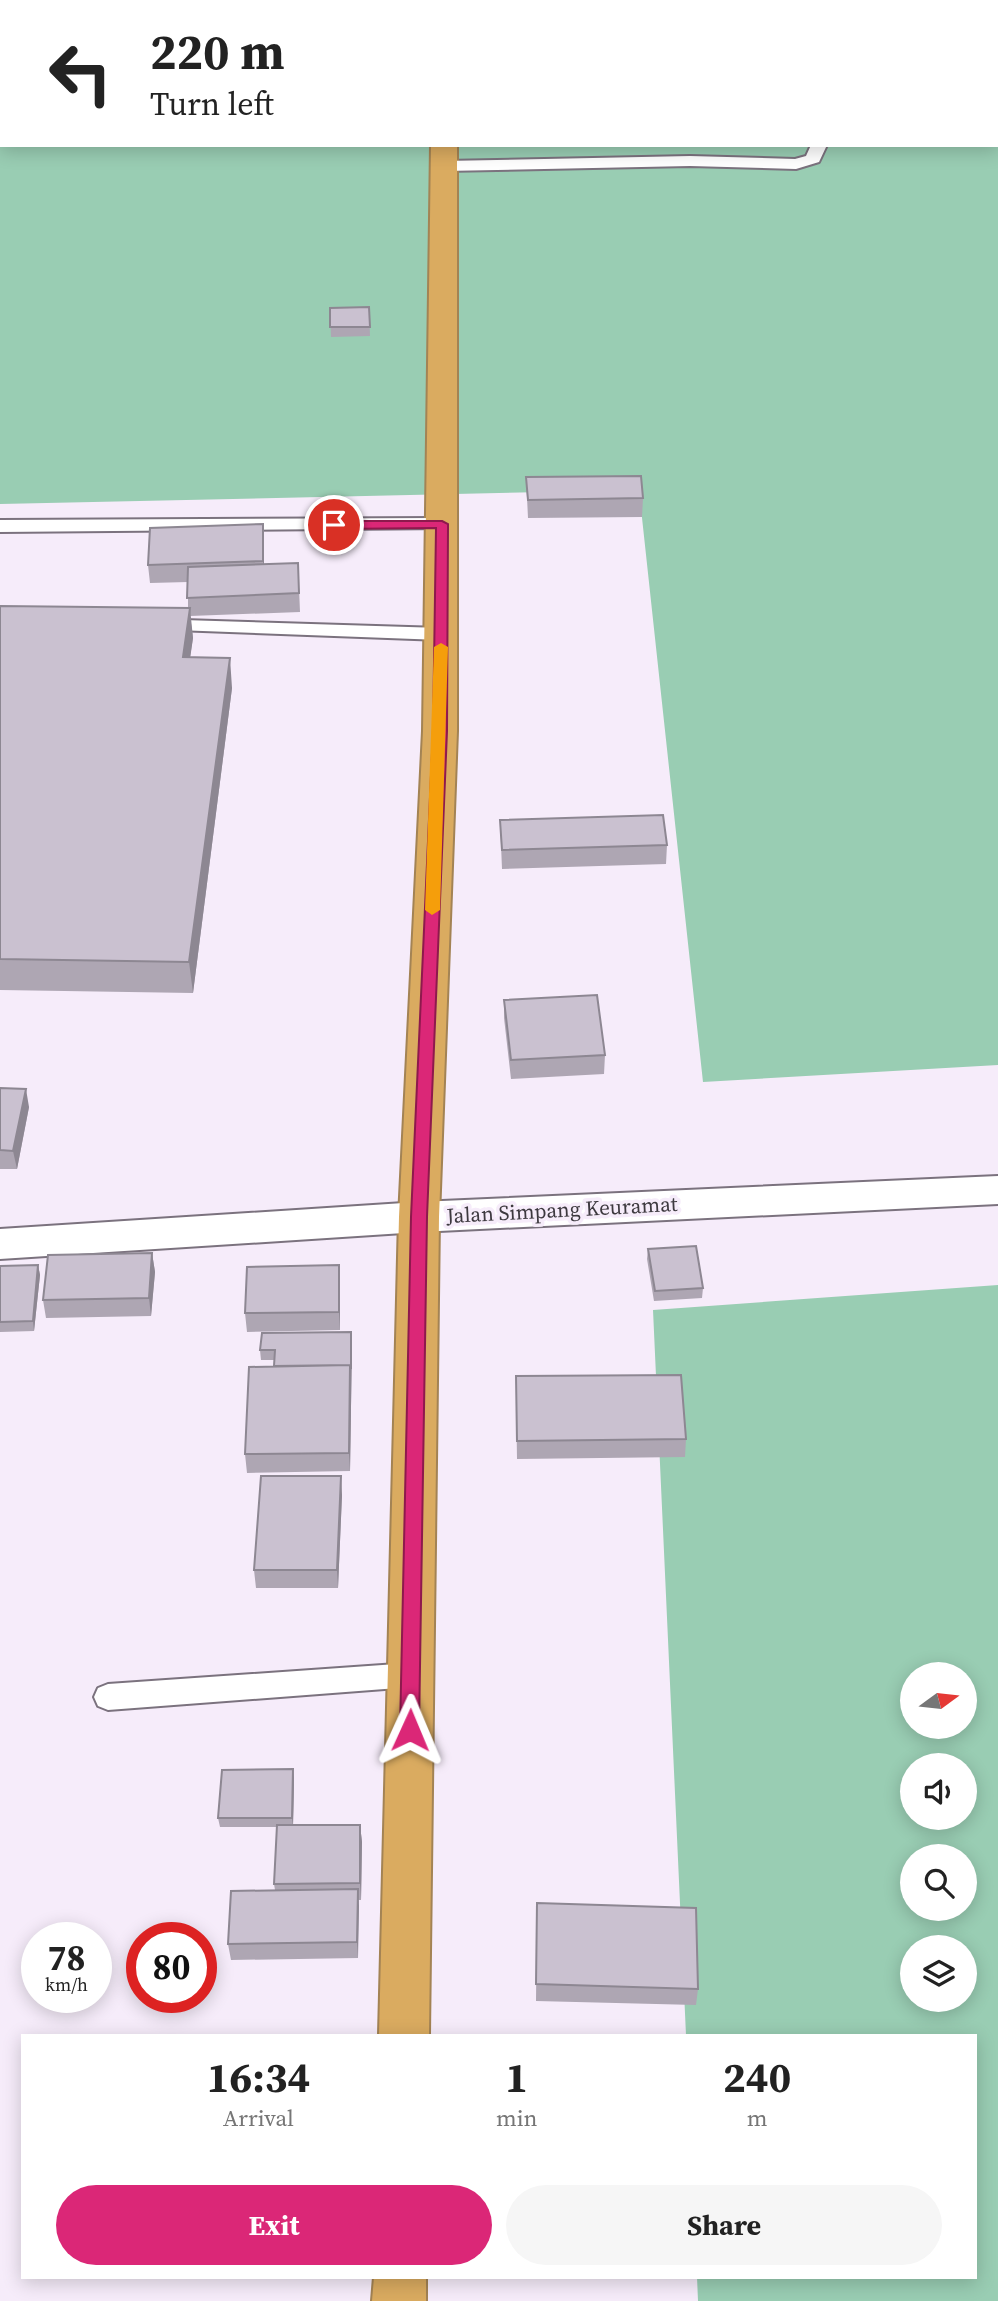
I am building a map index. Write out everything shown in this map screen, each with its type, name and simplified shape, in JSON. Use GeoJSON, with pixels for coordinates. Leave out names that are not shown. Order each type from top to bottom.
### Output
{"type":"FeatureCollection","features":[{"type":"Feature","properties":{"kind":"highway"},"geometry":{"type":"LineString","coordinates":[[404,2034],[419,1217],[440,745],[444,155]]}},
{"type":"Feature","properties":{"kind":"highway"},"geometry":{"type":"LineString","coordinates":[[399,2301],[400,2279]]}},
{"type":"Feature","properties":{"kind":"main road","name":"Jalan Simpang Keuramat"},"geometry":{"type":"LineString","coordinates":[[0,1244],[419,1217],[998,1190]]}},
{"type":"Feature","properties":{"kind":"lane"},"geometry":{"type":"LineString","coordinates":[[444,155],[796,164],[813,159],[818,147]]}},
{"type":"Feature","properties":{"kind":"lane"},"geometry":{"type":"LineString","coordinates":[[0,526],[442,524]]}},
{"type":"Feature","properties":{"kind":"lane"},"geometry":{"type":"LineString","coordinates":[[183,626],[441,634]]}},
{"type":"Feature","properties":{"kind":"lane"},"geometry":{"type":"LineString","coordinates":[[108,1697],[411,1675]]}},
{"type":"Feature","properties":{"kind":"green space"},"geometry":{"type":"Polygon","coordinates":[[[0,147],[998,147],[998,1065],[703,1082],[639,490],[0,504],[0,147]]]}},
{"type":"Feature","properties":{"kind":"green space"},"geometry":{"type":"Polygon","coordinates":[[[998,1285],[998,2301],[698,2301],[697,2279],[977,2279],[977,2034],[686,2034],[653,1310],[998,1285]]]}},
{"type":"Feature","properties":{"kind":"building"},"geometry":{"type":"Polygon","coordinates":[[[369,307],[370,327],[330,327],[330,308],[369,307]]]}},
{"type":"Feature","properties":{"kind":"building"},"geometry":{"type":"Polygon","coordinates":[[[641,476],[643,498],[528,500],[526,477],[641,476]]]}},
{"type":"Feature","properties":{"kind":"building"},"geometry":{"type":"Polygon","coordinates":[[[263,524],[263,561],[148,565],[150,528],[263,524]]]}},
{"type":"Feature","properties":{"kind":"building"},"geometry":{"type":"Polygon","coordinates":[[[298,563],[299,593],[187,598],[188,567],[298,563]]]}},
{"type":"Feature","properties":{"kind":"building"},"geometry":{"type":"Polygon","coordinates":[[[0,606],[190,608],[183,657],[230,658],[189,962],[0,959],[0,606]]]}},
{"type":"Feature","properties":{"kind":"building"},"geometry":{"type":"Polygon","coordinates":[[[663,815],[667,845],[502,850],[500,820],[663,815]]]}},
{"type":"Feature","properties":{"kind":"building"},"geometry":{"type":"Polygon","coordinates":[[[597,995],[605,1055],[511,1060],[504,1000],[597,995]]]}},
{"type":"Feature","properties":{"kind":"building"},"geometry":{"type":"Polygon","coordinates":[[[0,1088],[26,1089],[13,1151],[0,1150],[0,1088]]]}},
{"type":"Feature","properties":{"kind":"building"},"geometry":{"type":"Polygon","coordinates":[[[696,1246],[703,1288],[655,1291],[648,1249],[696,1246]]]}},
{"type":"Feature","properties":{"kind":"building"},"geometry":{"type":"Polygon","coordinates":[[[152,1253],[149,1298],[43,1300],[48,1255],[152,1253]]]}},
{"type":"Feature","properties":{"kind":"building"},"geometry":{"type":"Polygon","coordinates":[[[38,1265],[33,1321],[0,1322],[0,1266],[38,1265]]]}},
{"type":"Feature","properties":{"kind":"building"},"geometry":{"type":"Polygon","coordinates":[[[339,1265],[339,1312],[245,1313],[247,1267],[339,1265]]]}},
{"type":"Feature","properties":{"kind":"building"},"geometry":{"type":"Polygon","coordinates":[[[351,1332],[351,1369],[350,1365],[274,1366],[275,1350],[260,1350],[262,1333],[351,1332]]]}},
{"type":"Feature","properties":{"kind":"building"},"geometry":{"type":"Polygon","coordinates":[[[350,1365],[349,1453],[245,1454],[249,1367],[350,1365]]]}},
{"type":"Feature","properties":{"kind":"building"},"geometry":{"type":"Polygon","coordinates":[[[681,1375],[686,1439],[517,1441],[516,1376],[681,1375]]]}},
{"type":"Feature","properties":{"kind":"building"},"geometry":{"type":"Polygon","coordinates":[[[261,1476],[341,1476],[337,1570],[254,1570],[261,1476]]]}},
{"type":"Feature","properties":{"kind":"building"},"geometry":{"type":"Polygon","coordinates":[[[293,1769],[292,1818],[218,1818],[222,1770],[293,1769]]]}},
{"type":"Feature","properties":{"kind":"building"},"geometry":{"type":"Polygon","coordinates":[[[277,1825],[360,1825],[360,1883],[274,1884],[277,1825]]]}},
{"type":"Feature","properties":{"kind":"building"},"geometry":{"type":"Polygon","coordinates":[[[358,1889],[357,1942],[228,1944],[231,1891],[358,1889]]]}},
{"type":"Feature","properties":{"kind":"building"},"geometry":{"type":"Polygon","coordinates":[[[537,1903],[696,1908],[698,1989],[536,1984],[537,1903]]]}},
{"type":"Feature","properties":{"kind":"slow traffic"},"geometry":{"type":"LineString","coordinates":[[432,910],[441,647]]}},
{"type":"Feature","properties":{"kind":"route"},"geometry":{"type":"LineString","coordinates":[[334,525],[442,524],[440,731],[419,1217],[410,1730]]}}]}
